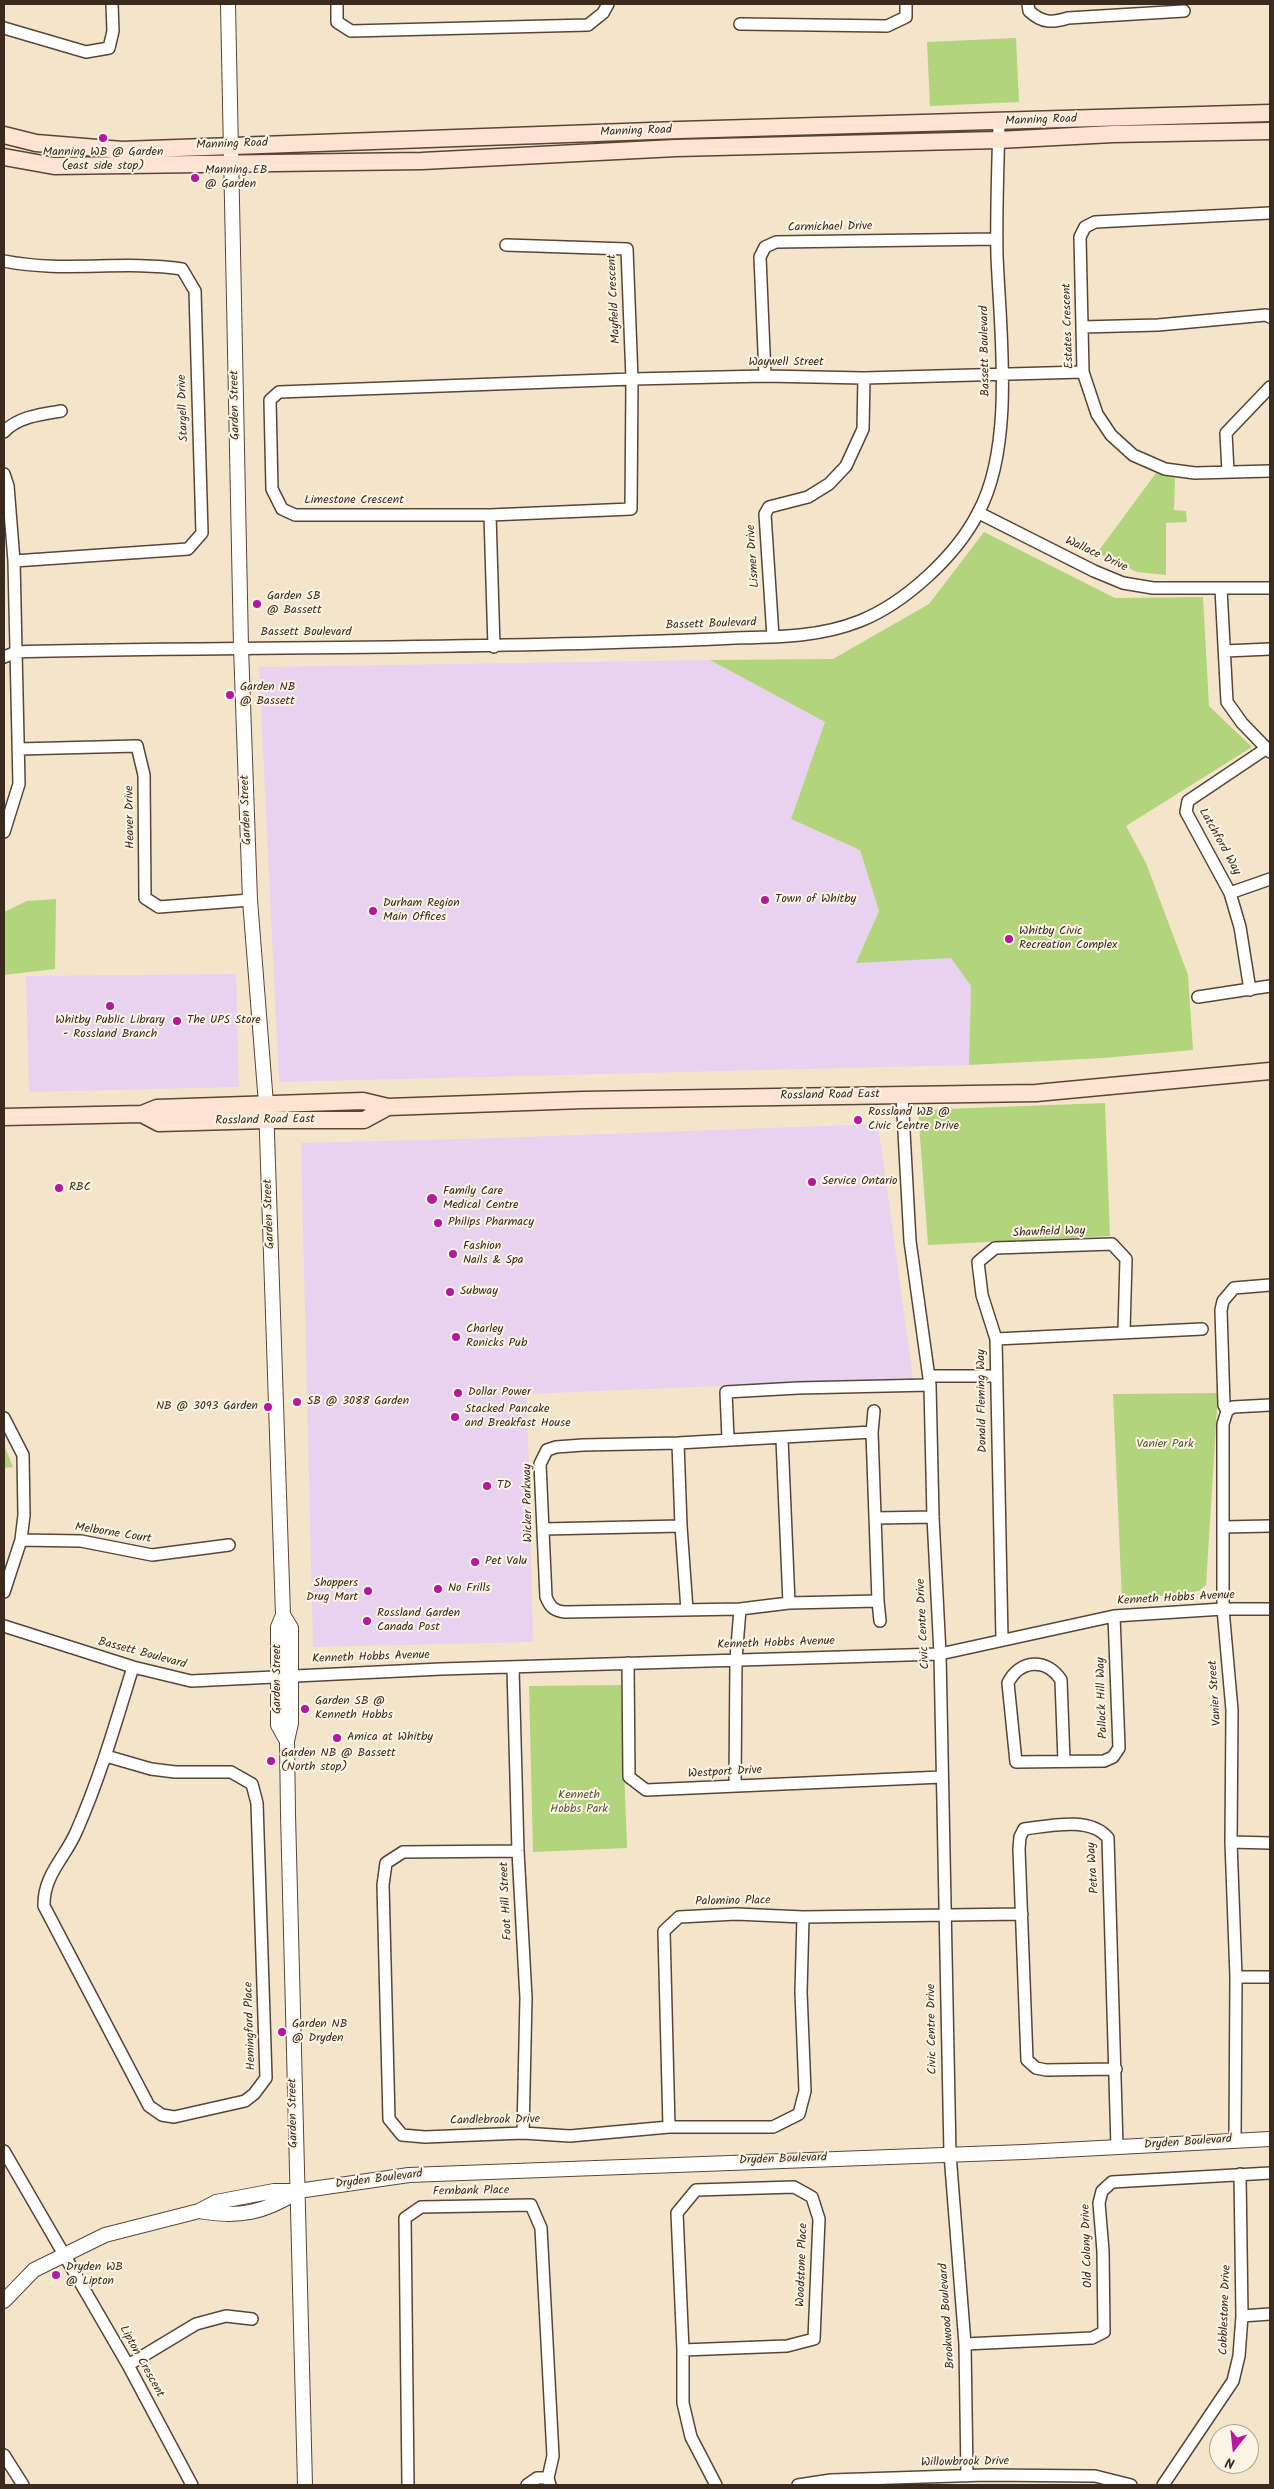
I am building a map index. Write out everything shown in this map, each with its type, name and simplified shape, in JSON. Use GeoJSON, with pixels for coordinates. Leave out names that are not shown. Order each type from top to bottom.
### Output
{"type":"FeatureCollection","features":[{"type":"Feature","properties":{"kind":"main road","name":"Manning Road"},"geometry":{"type":"LineString","coordinates":[[4,136],[36,143],[122,150],[1270,113]]}},
{"type":"Feature","properties":{"kind":"main road","name":"Manning Road"},"geometry":{"type":"LineString","coordinates":[[4,157],[54,166],[422,161],[676,148],[1270,131]]}},
{"type":"Feature","properties":{"kind":"main road","name":"Rossland Road East"},"geometry":{"type":"LineString","coordinates":[[4,1117],[142,1114],[157,1108],[267,1112],[363,1101],[388,1107],[583,1100],[1036,1093],[1270,1071]]}},
{"type":"Feature","properties":{"kind":"street"},"geometry":{"type":"LineString","coordinates":[[4,28],[86,52],[109,48],[113,31],[112,4]]}},
{"type":"Feature","properties":{"kind":"street","name":"Garden Street"},"geometry":{"type":"LineString","coordinates":[[228,4],[241,647],[250,900],[267,1112],[283,1615],[278,1627],[284,1676],[278,1725],[287,1741],[305,2485]]}},
{"type":"Feature","properties":{"kind":"street"},"geometry":{"type":"LineString","coordinates":[[337,4],[338,22],[351,31],[588,24],[603,13],[608,4]]}},
{"type":"Feature","properties":{"kind":"street"},"geometry":{"type":"LineString","coordinates":[[740,24],[887,26],[906,17],[906,4]]}},
{"type":"Feature","properties":{"kind":"street"},"geometry":{"type":"LineString","coordinates":[[1028,4],[1029,11],[1036,18],[1052,23],[1068,18],[1184,10]]}},
{"type":"Feature","properties":{"kind":"street","name":"Bassett Boulevard"},"geometry":{"type":"LineString","coordinates":[[4,657],[16,652],[241,647],[494,647],[773,637],[820,633],[862,620],[905,596],[949,555],[979,513],[993,473],[1002,429],[997,239],[999,122]]}},
{"type":"Feature","properties":{"kind":"street","name":"Estates Crescent"},"geometry":{"type":"LineString","coordinates":[[1270,213],[1095,222],[1085,227],[1080,237],[1083,372],[1097,414],[1111,435],[1132,455],[1165,469],[1181,472],[1270,471]]}},
{"type":"Feature","properties":{"kind":"street","name":"Carmichael Drive"},"geometry":{"type":"LineString","coordinates":[[765,376],[760,257],[765,247],[776,242],[997,239]]}},
{"type":"Feature","properties":{"kind":"street","name":"Mayfield Crescent"},"geometry":{"type":"LineString","coordinates":[[506,245],[627,248],[632,379]]}},
{"type":"Feature","properties":{"kind":"street","name":"Stargell Drive"},"geometry":{"type":"LineString","coordinates":[[4,261],[32,266],[158,265],[182,269],[195,291],[202,533],[188,550],[14,561]]}},
{"type":"Feature","properties":{"kind":"street"},"geometry":{"type":"LineString","coordinates":[[1082,327],[1158,325],[1266,315],[1270,317]]}},
{"type":"Feature","properties":{"kind":"street","name":"Waywell Street"},"geometry":{"type":"LineString","coordinates":[[490,384],[765,376],[864,378],[1083,372]]}},
{"type":"Feature","properties":{"kind":"street","name":"Lismer Drive"},"geometry":{"type":"LineString","coordinates":[[773,637],[765,514],[769,506],[808,497],[829,484],[846,466],[863,429],[864,378]]}},
{"type":"Feature","properties":{"kind":"street","name":"Limestone Crescent"},"geometry":{"type":"LineString","coordinates":[[490,384],[279,392],[270,400],[272,489],[282,509],[295,515],[490,515],[631,509],[632,379]]}},
{"type":"Feature","properties":{"kind":"street"},"geometry":{"type":"LineString","coordinates":[[1228,472],[1226,433],[1270,387]]}},
{"type":"Feature","properties":{"kind":"street"},"geometry":{"type":"LineString","coordinates":[[4,432],[9,426],[35,415],[61,411]]}},
{"type":"Feature","properties":{"kind":"street"},"geometry":{"type":"LineString","coordinates":[[4,474],[8,486],[14,561],[19,784],[4,832]]}},
{"type":"Feature","properties":{"kind":"street","name":"Wallace Drive"},"geometry":{"type":"LineString","coordinates":[[979,513],[1094,571],[1123,583],[1153,588],[1270,588]]}},
{"type":"Feature","properties":{"kind":"street"},"geometry":{"type":"LineString","coordinates":[[490,515],[494,647]]}},
{"type":"Feature","properties":{"kind":"street"},"geometry":{"type":"LineString","coordinates":[[1221,589],[1227,702],[1242,723],[1269,750]]}},
{"type":"Feature","properties":{"kind":"street"},"geometry":{"type":"LineString","coordinates":[[1225,651],[1270,650]]}},
{"type":"Feature","properties":{"kind":"street","name":"Heaver Drive"},"geometry":{"type":"LineString","coordinates":[[18,749],[136,746],[144,775],[145,898],[159,907],[250,900]]}},
{"type":"Feature","properties":{"kind":"street","name":"Latchford Way"},"geometry":{"type":"LineString","coordinates":[[1250,990],[1240,927],[1230,893],[1186,812],[1188,801],[1269,750]]}},
{"type":"Feature","properties":{"kind":"street"},"geometry":{"type":"LineString","coordinates":[[1230,893],[1270,879]]}},
{"type":"Feature","properties":{"kind":"street"},"geometry":{"type":"LineString","coordinates":[[1198,997],[1270,986]]}},
{"type":"Feature","properties":{"kind":"street","name":"Civic Centre Drive"},"geometry":{"type":"LineString","coordinates":[[902,1095],[910,1241],[929,1380],[940,1654],[950,2154]]}},
{"type":"Feature","properties":{"kind":"street","name":"Shawfield Way"},"geometry":{"type":"LineString","coordinates":[[996,1339],[982,1294],[978,1262],[996,1248],[1112,1244],[1126,1258],[1124,1331]]}},
{"type":"Feature","properties":{"kind":"street","name":"Vanier Street"},"geometry":{"type":"LineString","coordinates":[[1236,2139],[1236,1977],[1231,1842],[1232,1710],[1223,1609],[1223,1424],[1227,1411],[1224,1405],[1221,1320],[1223,1301],[1234,1288],[1270,1285]]}},
{"type":"Feature","properties":{"kind":"street","name":"Donald Fleming Way"},"geometry":{"type":"LineString","coordinates":[[1002,1639],[996,1339],[1124,1331],[1202,1329]]}},
{"type":"Feature","properties":{"kind":"street"},"geometry":{"type":"LineString","coordinates":[[728,1439],[726,1392],[996,1376]]}},
{"type":"Feature","properties":{"kind":"street"},"geometry":{"type":"LineString","coordinates":[[1227,1411],[1233,1407],[1270,1405]]}},
{"type":"Feature","properties":{"kind":"street"},"geometry":{"type":"LineString","coordinates":[[874,1411],[872,1432],[880,1622]]}},
{"type":"Feature","properties":{"kind":"street"},"geometry":{"type":"LineString","coordinates":[[4,1418],[23,1455],[24,1515],[21,1540],[4,1592]]}},
{"type":"Feature","properties":{"kind":"street","name":"Wicker Parkway"},"geometry":{"type":"LineString","coordinates":[[872,1432],[678,1443],[556,1446],[547,1450],[540,1464],[546,1597],[556,1611],[740,1609],[789,1604],[878,1601]]}},
{"type":"Feature","properties":{"kind":"street"},"geometry":{"type":"LineString","coordinates":[[782,1438],[789,1604]]}},
{"type":"Feature","properties":{"kind":"street"},"geometry":{"type":"LineString","coordinates":[[678,1443],[687,1610]]}},
{"type":"Feature","properties":{"kind":"street"},"geometry":{"type":"LineString","coordinates":[[876,1518],[933,1517]]}},
{"type":"Feature","properties":{"kind":"street"},"geometry":{"type":"LineString","coordinates":[[543,1529],[681,1526]]}},
{"type":"Feature","properties":{"kind":"street"},"geometry":{"type":"LineString","coordinates":[[1223,1527],[1270,1526]]}},
{"type":"Feature","properties":{"kind":"street","name":"Melborne Court"},"geometry":{"type":"LineString","coordinates":[[21,1540],[80,1541],[152,1555],[229,1545]]}},
{"type":"Feature","properties":{"kind":"street"},"geometry":{"type":"LineString","coordinates":[[735,1786],[736,1659],[740,1609]]}},
{"type":"Feature","properties":{"kind":"street","name":"Kenneth Hobbs Avenue"},"geometry":{"type":"LineString","coordinates":[[284,1676],[736,1659],[940,1654],[1114,1616],[1223,1609],[1270,1609]]}},
{"type":"Feature","properties":{"kind":"street","name":"Pallock Hill Way"},"geometry":{"type":"LineString","coordinates":[[1064,1761],[1061,1680],[1054,1670],[1044,1665],[1022,1665],[1014,1672],[1008,1683],[1016,1762],[1104,1761],[1113,1757],[1119,1748],[1114,1616]]}},
{"type":"Feature","properties":{"kind":"street","name":"Bassett Boulevard"},"geometry":{"type":"LineString","coordinates":[[4,1626],[133,1668],[191,1681],[284,1676]]}},
{"type":"Feature","properties":{"kind":"street","name":"Westport Drive"},"geometry":{"type":"LineString","coordinates":[[628,1663],[629,1777],[646,1790],[942,1777]]}},
{"type":"Feature","properties":{"kind":"street","name":"Hemingford Place"},"geometry":{"type":"LineString","coordinates":[[106,1756],[151,1769],[174,1772],[231,1772],[252,1784],[258,1803],[266,2078],[254,2094],[245,2101],[174,2117],[162,2115],[149,2106],[44,1906],[44,1892],[50,1875],[76,1832],[106,1756],[133,1668]]}},
{"type":"Feature","properties":{"kind":"street","name":"Foot Hill Street"},"geometry":{"type":"LineString","coordinates":[[513,1668],[518,1851],[526,1998],[523,2133]]}},
{"type":"Feature","properties":{"kind":"street","name":"Petra Way"},"geometry":{"type":"LineString","coordinates":[[1116,2069],[1046,2070],[1036,2068],[1028,2060],[1019,1849],[1020,1837],[1024,1829],[1080,1825],[1102,1831],[1108,1838],[1116,2069],[1117,2147]]}},
{"type":"Feature","properties":{"kind":"street"},"geometry":{"type":"LineString","coordinates":[[1231,1842],[1270,1843]]}},
{"type":"Feature","properties":{"kind":"street","name":"Candlebrook Drive"},"geometry":{"type":"LineString","coordinates":[[518,1851],[403,1852],[386,1863],[383,1885],[389,2119],[402,2135],[425,2137],[523,2133],[570,2136],[669,2128],[773,2127],[799,2114],[804,2091],[801,1992],[803,1916]]}},
{"type":"Feature","properties":{"kind":"street","name":"Palomino Place"},"geometry":{"type":"LineString","coordinates":[[669,2128],[664,1931],[679,1917],[736,1914],[803,1916],[944,1914]]}},
{"type":"Feature","properties":{"kind":"street"},"geometry":{"type":"LineString","coordinates":[[944,1914],[1022,1914]]}},
{"type":"Feature","properties":{"kind":"street"},"geometry":{"type":"LineString","coordinates":[[1236,1977],[1270,1977]]}},
{"type":"Feature","properties":{"kind":"street","name":"Dryden Boulevard"},"geometry":{"type":"LineString","coordinates":[[4,2301],[34,2270],[105,2235],[199,2211],[216,2202],[274,2191],[298,2192],[409,2175],[950,2154],[1117,2147],[1236,2139],[1270,2139]]}},
{"type":"Feature","properties":{"kind":"street","name":"Lipton Crescent"},"geometry":{"type":"LineString","coordinates":[[4,2151],[7,2167],[63,2255],[128,2364],[192,2485]]}},
{"type":"Feature","properties":{"kind":"street","name":"Brookwood Boulevard"},"geometry":{"type":"LineString","coordinates":[[950,2154],[965,2344],[967,2476]]}},
{"type":"Feature","properties":{"kind":"street","name":"Old Colony Drive"},"geometry":{"type":"LineString","coordinates":[[965,2344],[1092,2338],[1104,2332],[1103,2250],[1099,2203],[1102,2191],[1112,2182],[1270,2173]]}},
{"type":"Feature","properties":{"kind":"street","name":"Cobblestone Drive"},"geometry":{"type":"LineString","coordinates":[[1163,2485],[1233,2381],[1239,2356],[1242,2316],[1240,2174]]}},
{"type":"Feature","properties":{"kind":"street","name":"Woodstone Place"},"geometry":{"type":"LineString","coordinates":[[683,2350],[787,2346],[814,2339],[819,2219],[812,2197],[794,2187],[696,2190],[677,2213],[683,2350],[683,2403],[691,2437],[716,2485]]}},
{"type":"Feature","properties":{"kind":"street","name":"Fernbank Place"},"geometry":{"type":"LineString","coordinates":[[408,2485],[406,2218],[421,2207],[530,2205],[541,2228],[553,2456],[549,2482],[538,2478],[527,2485]]}},
{"type":"Feature","properties":{"kind":"street"},"geometry":{"type":"LineString","coordinates":[[1242,2316],[1270,2314]]}},
{"type":"Feature","properties":{"kind":"street"},"geometry":{"type":"LineString","coordinates":[[128,2364],[196,2324],[226,2316],[252,2320]]}},
{"type":"Feature","properties":{"kind":"street"},"geometry":{"type":"LineString","coordinates":[[4,2455],[23,2485]]}},
{"type":"Feature","properties":{"kind":"street","name":"Willowbrook Drive"},"geometry":{"type":"LineString","coordinates":[[798,2485],[831,2480],[967,2476],[1096,2476],[1131,2485]]}},
{"type":"Feature","properties":{"kind":"shaded area"},"geometry":{"type":"Polygon","coordinates":[[[710,660],[825,722],[791,819],[860,850],[879,911],[857,963],[951,957],[971,986],[969,1065],[279,1082],[259,667],[710,660]]]}},
{"type":"Feature","properties":{"kind":"shaded area"},"geometry":{"type":"Polygon","coordinates":[[[236,974],[239,1087],[29,1092],[26,976],[236,974]]]}},
{"type":"Feature","properties":{"kind":"shaded area"},"geometry":{"type":"Polygon","coordinates":[[[878,1124],[913,1378],[527,1394],[533,1642],[313,1647],[301,1143],[878,1124]]]}},
{"type":"Feature","properties":{"kind":"green space"},"geometry":{"type":"Polygon","coordinates":[[[1016,38],[1019,102],[930,106],[927,42],[1016,38]]]}},
{"type":"Feature","properties":{"kind":"green space"},"geometry":{"type":"Polygon","coordinates":[[[1156,473],[1175,478],[1174,510],[1186,511],[1187,522],[1166,523],[1166,575],[1137,572],[1097,553],[1156,473]]]}},
{"type":"Feature","properties":{"kind":"green space"},"geometry":{"type":"Polygon","coordinates":[[[984,532],[1115,598],[1203,597],[1209,706],[1252,747],[1126,826],[1146,863],[1188,975],[1193,1050],[1103,1058],[969,1065],[971,986],[951,958],[856,963],[879,911],[860,850],[791,819],[825,722],[710,660],[833,659],[929,604],[984,532]]]}},
{"type":"Feature","properties":{"kind":"green space"},"geometry":{"type":"Polygon","coordinates":[[[56,899],[55,969],[4,975],[4,912],[27,901],[56,899]]]}},
{"type":"Feature","properties":{"kind":"green space"},"geometry":{"type":"Polygon","coordinates":[[[1105,1103],[1110,1236],[928,1245],[918,1110],[1105,1103]]]}},
{"type":"Feature","properties":{"kind":"green space","name":"Vanier Park"},"geometry":{"type":"Polygon","coordinates":[[[1218,1393],[1206,1585],[1199,1591],[1122,1601],[1113,1394],[1218,1393]]]}},
{"type":"Feature","properties":{"kind":"green space"},"geometry":{"type":"Polygon","coordinates":[[[4,1445],[13,1467],[4,1468],[4,1445]]]}},
{"type":"Feature","properties":{"kind":"green space","name":"Kenneth Hobbs Park"},"geometry":{"type":"Polygon","coordinates":[[[621,1685],[627,1848],[533,1852],[529,1686],[621,1685]]]}},
{"type":"Feature","properties":{"kind":"place","name":"Manning WB @ Garden (east side stop)"},"geometry":{"type":"Point","coordinates":[103,138]}},
{"type":"Feature","properties":{"kind":"place","name":"Manning EB @ Garden"},"geometry":{"type":"Point","coordinates":[195,178]}},
{"type":"Feature","properties":{"kind":"place","name":"Garden SB @ Bassett"},"geometry":{"type":"Point","coordinates":[257,604]}},
{"type":"Feature","properties":{"kind":"place","name":"Garden NB @ Bassett"},"geometry":{"type":"Point","coordinates":[230,695]}},
{"type":"Feature","properties":{"kind":"place","name":"Town of Whitby"},"geometry":{"type":"Point","coordinates":[765,900]}},
{"type":"Feature","properties":{"kind":"place","name":"Durham Region Main Offices"},"geometry":{"type":"Point","coordinates":[373,911]}},
{"type":"Feature","properties":{"kind":"place","name":"Whitby Civic Recreation Complex"},"geometry":{"type":"Point","coordinates":[1009,939]}},
{"type":"Feature","properties":{"kind":"place","name":"Whitby Public Library - Rossland Branch"},"geometry":{"type":"Point","coordinates":[110,1006]}},
{"type":"Feature","properties":{"kind":"place","name":"The UPS Store"},"geometry":{"type":"Point","coordinates":[177,1021]}},
{"type":"Feature","properties":{"kind":"place","name":"Rossland WB @ Civic Centre Drive"},"geometry":{"type":"Point","coordinates":[858,1120]}},
{"type":"Feature","properties":{"kind":"place","name":"Service Ontario"},"geometry":{"type":"Point","coordinates":[812,1182]}},
{"type":"Feature","properties":{"kind":"place","name":"RBC"},"geometry":{"type":"Point","coordinates":[59,1188]}},
{"type":"Feature","properties":{"kind":"place","name":"Family Care Medical Centre"},"geometry":{"type":"Point","coordinates":[432,1199]}},
{"type":"Feature","properties":{"kind":"place","name":"Philips Pharmacy"},"geometry":{"type":"Point","coordinates":[438,1223]}},
{"type":"Feature","properties":{"kind":"place","name":"Fashion Nails & Spa"},"geometry":{"type":"Point","coordinates":[453,1254]}},
{"type":"Feature","properties":{"kind":"place","name":"Subway"},"geometry":{"type":"Point","coordinates":[450,1292]}},
{"type":"Feature","properties":{"kind":"place","name":"Charley Ronicks Pub"},"geometry":{"type":"Point","coordinates":[456,1337]}},
{"type":"Feature","properties":{"kind":"place","name":"Dollar Power"},"geometry":{"type":"Point","coordinates":[458,1393]}},
{"type":"Feature","properties":{"kind":"place","name":"SB @ 3088 Garden"},"geometry":{"type":"Point","coordinates":[297,1402]}},
{"type":"Feature","properties":{"kind":"place","name":"NB @ 3093 Garden"},"geometry":{"type":"Point","coordinates":[268,1407]}},
{"type":"Feature","properties":{"kind":"place","name":"Stacked Pancake and Breakfast House"},"geometry":{"type":"Point","coordinates":[455,1417]}},
{"type":"Feature","properties":{"kind":"place","name":"TD"},"geometry":{"type":"Point","coordinates":[487,1486]}},
{"type":"Feature","properties":{"kind":"place","name":"Pet Valu"},"geometry":{"type":"Point","coordinates":[475,1562]}},
{"type":"Feature","properties":{"kind":"place","name":"No Frills"},"geometry":{"type":"Point","coordinates":[438,1589]}},
{"type":"Feature","properties":{"kind":"place","name":"Shoppers Drug Mart"},"geometry":{"type":"Point","coordinates":[368,1591]}},
{"type":"Feature","properties":{"kind":"place","name":"Rossland Garden Canada Post"},"geometry":{"type":"Point","coordinates":[367,1621]}},
{"type":"Feature","properties":{"kind":"place","name":"Garden SB @ Kenneth Hobbs"},"geometry":{"type":"Point","coordinates":[305,1709]}},
{"type":"Feature","properties":{"kind":"place","name":"Amica at Whitby"},"geometry":{"type":"Point","coordinates":[337,1738]}},
{"type":"Feature","properties":{"kind":"place","name":"Garden NB @ Bassett (North stop)"},"geometry":{"type":"Point","coordinates":[271,1761]}},
{"type":"Feature","properties":{"kind":"place","name":"Garden NB @ Dryden"},"geometry":{"type":"Point","coordinates":[282,2032]}},
{"type":"Feature","properties":{"kind":"place","name":"Dryden WB @ Lipton"},"geometry":{"type":"Point","coordinates":[56,2275]}}]}
